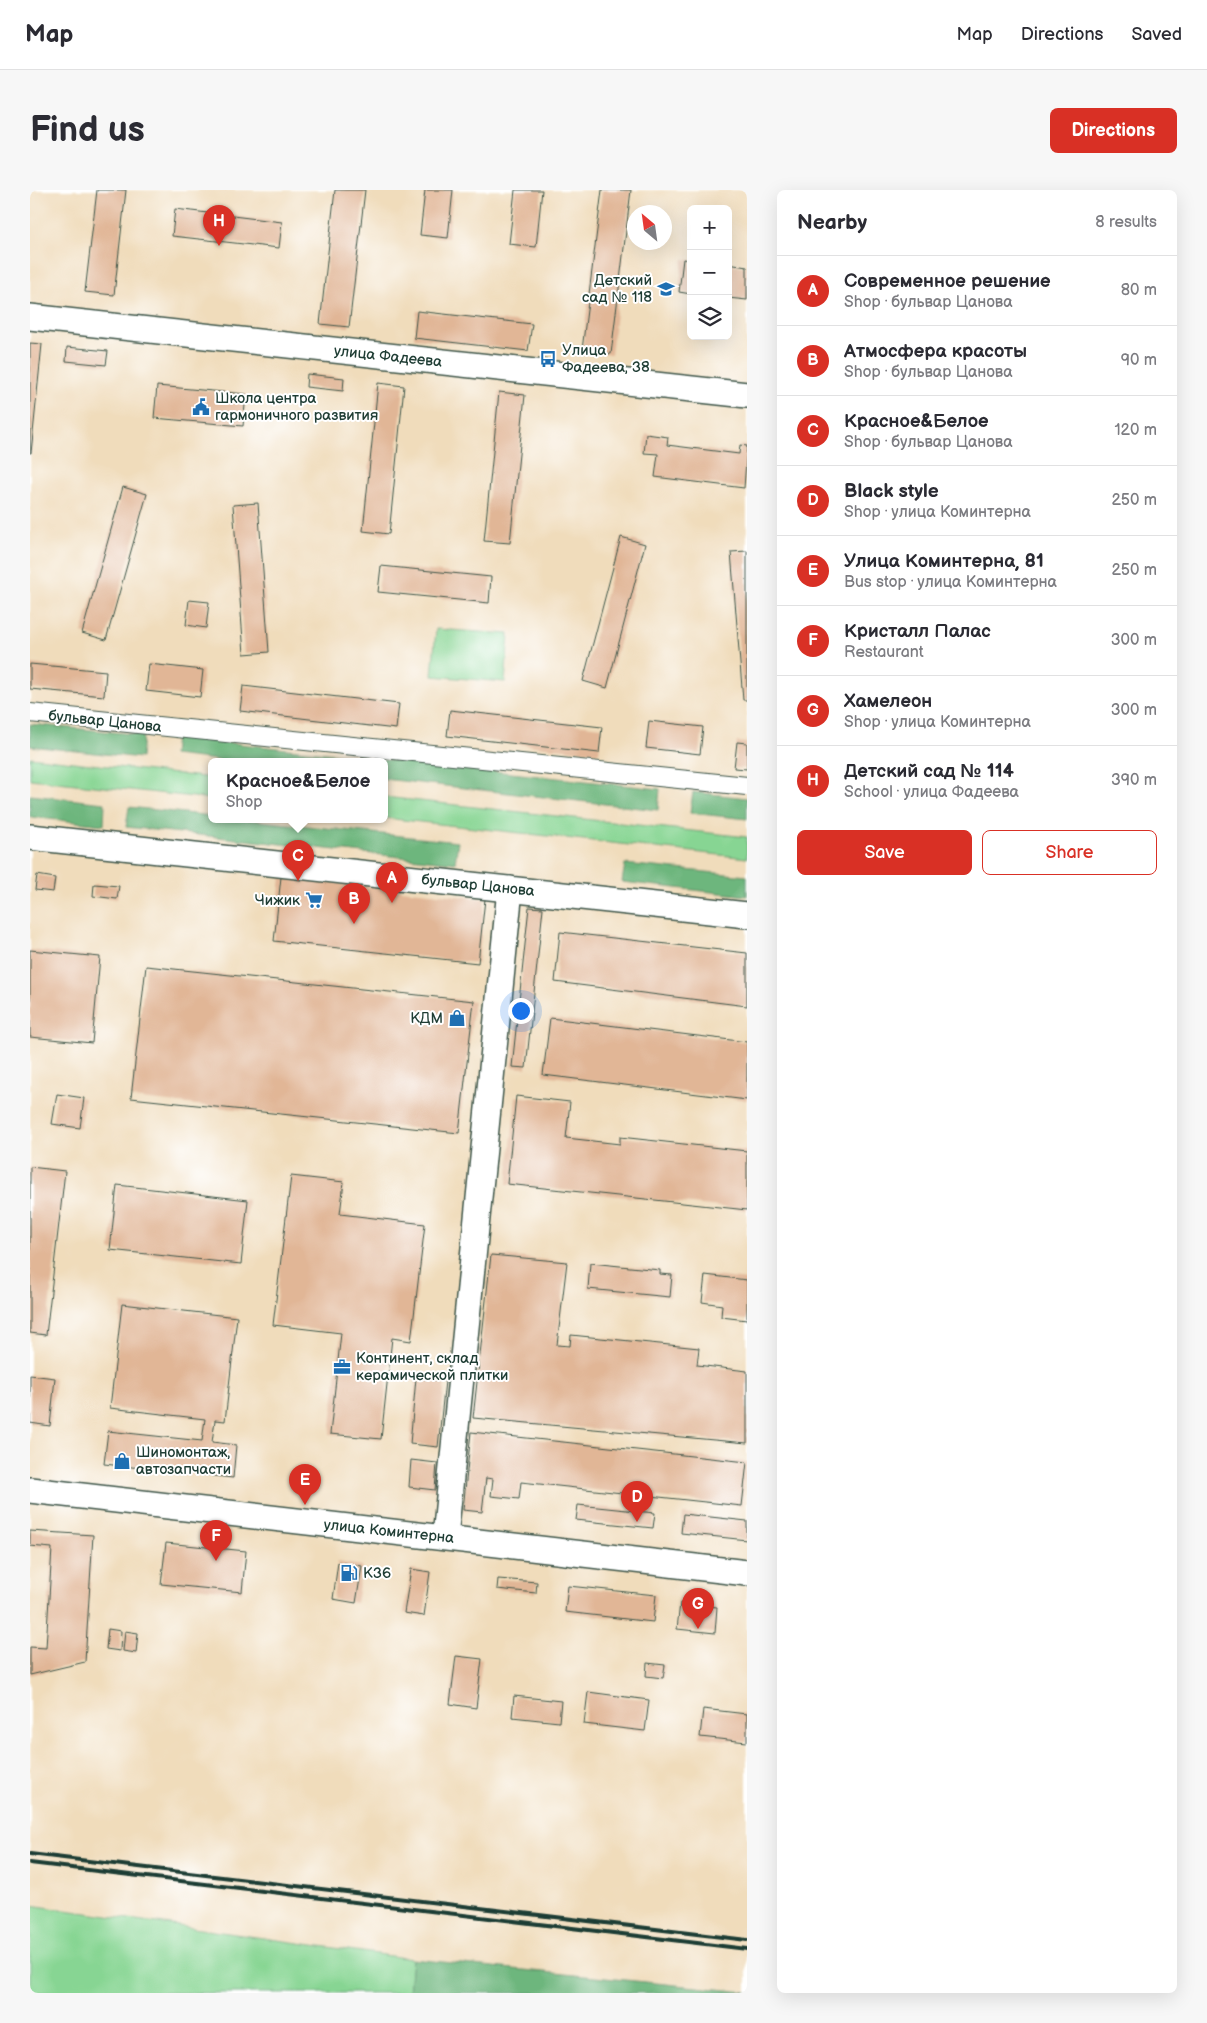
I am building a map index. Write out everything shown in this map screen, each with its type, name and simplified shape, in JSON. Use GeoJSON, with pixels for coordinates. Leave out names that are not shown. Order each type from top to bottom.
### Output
{"type":"FeatureCollection","features":[{"type":"Feature","properties":{"kind":"street","name":"улица Фадеева"},"geometry":{"type":"LineString","coordinates":[[30,316],[747,395]]}},
{"type":"Feature","properties":{"kind":"street","name":"бульвар Цанова"},"geometry":{"type":"LineString","coordinates":[[30,713],[747,786]]}},
{"type":"Feature","properties":{"kind":"street","name":"бульвар Цанова"},"geometry":{"type":"LineString","coordinates":[[30,836],[747,915]]}},
{"type":"Feature","properties":{"kind":"street"},"geometry":{"type":"LineString","coordinates":[[445,1537],[510,889]]}},
{"type":"Feature","properties":{"kind":"street","name":"улица Коминтерна"},"geometry":{"type":"LineString","coordinates":[[30,1490],[747,1573]]}},
{"type":"Feature","properties":{"kind":"green space"},"geometry":{"type":"Polygon","coordinates":[[[436,629],[509,634],[505,682],[432,676],[436,629]]]}},
{"type":"Feature","properties":{"kind":"green space"},"geometry":{"type":"Polygon","coordinates":[[[30,724],[143,735],[141,758],[30,746],[30,724]]]}},
{"type":"Feature","properties":{"kind":"green space"},"geometry":{"type":"Polygon","coordinates":[[[175,737],[371,758],[208,759],[173,755],[175,737]]]}},
{"type":"Feature","properties":{"kind":"green space"},"geometry":{"type":"Polygon","coordinates":[[[30,757],[208,778],[208,799],[30,779],[30,757]]]}},
{"type":"Feature","properties":{"kind":"green space"},"geometry":{"type":"Polygon","coordinates":[[[388,760],[660,789],[658,810],[388,779],[388,760]]]}},
{"type":"Feature","properties":{"kind":"green space"},"geometry":{"type":"Polygon","coordinates":[[[693,792],[747,798],[747,819],[690,813],[693,792]]]}},
{"type":"Feature","properties":{"kind":"green space"},"geometry":{"type":"Polygon","coordinates":[[[30,795],[105,803],[104,825],[30,817],[30,795]]]}},
{"type":"Feature","properties":{"kind":"green space"},"geometry":{"type":"Polygon","coordinates":[[[388,797],[747,837],[747,858],[388,818],[388,797]]]}},
{"type":"Feature","properties":{"kind":"green space"},"geometry":{"type":"Polygon","coordinates":[[[129,807],[208,816],[208,823],[279,823],[458,842],[455,863],[126,827],[129,807]]]}},
{"type":"Feature","properties":{"kind":"green space"},"geometry":{"type":"Polygon","coordinates":[[[625,864],[747,876],[747,896],[622,882],[625,864]]]}},
{"type":"Feature","properties":{"kind":"green space"},"geometry":{"type":"Polygon","coordinates":[[[30,1905],[412,1959],[409,1993],[30,1993],[30,1905]]]}},
{"type":"Feature","properties":{"kind":"green space"},"geometry":{"type":"Polygon","coordinates":[[[412,1959],[747,1992],[747,1993],[409,1993],[412,1959]]]}},
{"type":"Feature","properties":{"kind":"building"},"geometry":{"type":"Polygon","coordinates":[[[97,190],[126,190],[114,295],[85,292],[97,190]]]}},
{"type":"Feature","properties":{"kind":"building"},"geometry":{"type":"Polygon","coordinates":[[[335,190],[365,190],[349,327],[320,324],[335,190]]]}},
{"type":"Feature","properties":{"kind":"building"},"geometry":{"type":"Polygon","coordinates":[[[425,190],[453,190],[448,238],[420,235],[425,190]]]}},
{"type":"Feature","properties":{"kind":"building"},"geometry":{"type":"Polygon","coordinates":[[[515,190],[542,190],[536,247],[509,244],[515,190]]]}},
{"type":"Feature","properties":{"kind":"building"},"geometry":{"type":"Polygon","coordinates":[[[602,190],[631,190],[629,205],[627,205],[627,223],[611,354],[582,350],[602,190]]]}},
{"type":"Feature","properties":{"kind":"building"},"geometry":{"type":"Polygon","coordinates":[[[175,209],[282,222],[279,248],[172,236],[175,209]]]}},
{"type":"Feature","properties":{"kind":"building"},"geometry":{"type":"Polygon","coordinates":[[[683,259],[687,260],[687,293],[679,292],[683,259]]]}},
{"type":"Feature","properties":{"kind":"building"},"geometry":{"type":"Polygon","coordinates":[[[732,265],[747,267],[747,300],[732,298],[732,265]]]}},
{"type":"Feature","properties":{"kind":"building"},"geometry":{"type":"Polygon","coordinates":[[[417,311],[532,324],[528,351],[414,338],[417,311]]]}},
{"type":"Feature","properties":{"kind":"building"},"geometry":{"type":"Polygon","coordinates":[[[30,343],[42,344],[31,453],[30,453],[30,343]]]}},
{"type":"Feature","properties":{"kind":"building"},"geometry":{"type":"Polygon","coordinates":[[[67,347],[108,351],[106,365],[66,361],[67,347]]]}},
{"type":"Feature","properties":{"kind":"building"},"geometry":{"type":"Polygon","coordinates":[[[307,374],[344,378],[343,391],[306,387],[307,374]]]}},
{"type":"Feature","properties":{"kind":"building"},"geometry":{"type":"Polygon","coordinates":[[[378,383],[404,386],[389,534],[363,531],[378,383]]]}},
{"type":"Feature","properties":{"kind":"building"},"geometry":{"type":"Polygon","coordinates":[[[157,386],[246,394],[243,426],[154,418],[157,386]]]}},
{"type":"Feature","properties":{"kind":"building"},"geometry":{"type":"Polygon","coordinates":[[[499,392],[525,395],[510,543],[484,541],[499,392]]]}},
{"type":"Feature","properties":{"kind":"building"},"geometry":{"type":"Polygon","coordinates":[[[646,434],[668,437],[667,445],[739,454],[740,445],[747,446],[744,488],[655,477],[658,454],[644,453],[646,434]]]}},
{"type":"Feature","properties":{"kind":"building"},"geometry":{"type":"Polygon","coordinates":[[[123,487],[147,494],[106,640],[82,633],[123,487]]]}},
{"type":"Feature","properties":{"kind":"building"},"geometry":{"type":"Polygon","coordinates":[[[258,503],[269,652],[244,654],[233,505],[258,503]]]}},
{"type":"Feature","properties":{"kind":"building"},"geometry":{"type":"Polygon","coordinates":[[[621,537],[645,544],[607,688],[583,681],[621,537]]]}},
{"type":"Feature","properties":{"kind":"building"},"geometry":{"type":"Polygon","coordinates":[[[747,551],[747,700],[743,700],[731,552],[747,551]]]}},
{"type":"Feature","properties":{"kind":"building"},"geometry":{"type":"Polygon","coordinates":[[[381,566],[491,577],[489,603],[378,592],[381,566]]]}},
{"type":"Feature","properties":{"kind":"building"},"geometry":{"type":"Polygon","coordinates":[[[189,600],[209,602],[206,628],[186,625],[189,600]]]}},
{"type":"Feature","properties":{"kind":"building"},"geometry":{"type":"Polygon","coordinates":[[[30,664],[106,671],[104,696],[30,689],[30,664]]]}},
{"type":"Feature","properties":{"kind":"building"},"geometry":{"type":"Polygon","coordinates":[[[149,664],[203,670],[200,697],[146,691],[149,664]]]}},
{"type":"Feature","properties":{"kind":"building"},"geometry":{"type":"Polygon","coordinates":[[[243,686],[399,704],[396,729],[240,711],[243,686]]]}},
{"type":"Feature","properties":{"kind":"building"},"geometry":{"type":"Polygon","coordinates":[[[450,710],[602,727],[599,753],[447,736],[450,710]]]}},
{"type":"Feature","properties":{"kind":"building"},"geometry":{"type":"Polygon","coordinates":[[[649,721],[703,727],[700,754],[646,748],[649,721]]]}},
{"type":"Feature","properties":{"kind":"building"},"geometry":{"type":"Polygon","coordinates":[[[737,742],[747,743],[747,769],[734,768],[737,742]]]}},
{"type":"Feature","properties":{"kind":"building"},"geometry":{"type":"Polygon","coordinates":[[[37,875],[55,878],[53,892],[35,890],[37,875]]]}},
{"type":"Feature","properties":{"kind":"building"},"geometry":{"type":"Polygon","coordinates":[[[281,877],[485,899],[478,963],[274,941],[281,877]]]}},
{"type":"Feature","properties":{"kind":"building"},"geometry":{"type":"Polygon","coordinates":[[[94,884],[119,886],[117,899],[93,896],[94,884]]]}},
{"type":"Feature","properties":{"kind":"building"},"geometry":{"type":"Polygon","coordinates":[[[529,907],[543,908],[526,1068],[512,1067],[529,907]]]}},
{"type":"Feature","properties":{"kind":"building"},"geometry":{"type":"Polygon","coordinates":[[[560,932],[747,953],[747,1006],[555,982],[560,932]]]}},
{"type":"Feature","properties":{"kind":"building"},"geometry":{"type":"Polygon","coordinates":[[[30,950],[100,957],[92,1043],[30,1037],[30,950]]]}},
{"type":"Feature","properties":{"kind":"building"},"geometry":{"type":"Polygon","coordinates":[[[146,966],[474,1001],[459,1133],[131,1098],[146,966]]]}},
{"type":"Feature","properties":{"kind":"building"},"geometry":{"type":"Polygon","coordinates":[[[550,1018],[747,1042],[747,1100],[543,1075],[550,1018]]]}},
{"type":"Feature","properties":{"kind":"building"},"geometry":{"type":"Polygon","coordinates":[[[57,1094],[84,1098],[80,1128],[52,1124],[57,1094]]]}},
{"type":"Feature","properties":{"kind":"building"},"geometry":{"type":"Polygon","coordinates":[[[516,1096],[570,1102],[566,1138],[620,1144],[620,1137],[747,1151],[747,1210],[507,1184],[516,1096]]]}},
{"type":"Feature","properties":{"kind":"building"},"geometry":{"type":"Polygon","coordinates":[[[30,1167],[65,1171],[46,1335],[30,1333],[30,1167]]]}},
{"type":"Feature","properties":{"kind":"building"},"geometry":{"type":"Polygon","coordinates":[[[291,1176],[344,1182],[340,1214],[425,1224],[411,1341],[392,1338],[381,1439],[330,1434],[341,1333],[273,1325],[291,1176]]]}},
{"type":"Feature","properties":{"kind":"building"},"geometry":{"type":"Polygon","coordinates":[[[117,1185],[248,1200],[241,1264],[110,1250],[117,1185]]]}},
{"type":"Feature","properties":{"kind":"building"},"geometry":{"type":"Polygon","coordinates":[[[491,1255],[567,1262],[557,1345],[570,1346],[571,1335],[699,1348],[697,1365],[747,1371],[747,1443],[473,1418],[491,1255]]]}},
{"type":"Feature","properties":{"kind":"building"},"geometry":{"type":"Polygon","coordinates":[[[590,1263],[660,1270],[660,1274],[672,1275],[670,1297],[588,1289],[590,1263]]]}},
{"type":"Feature","properties":{"kind":"building"},"geometry":{"type":"Polygon","coordinates":[[[705,1275],[747,1280],[747,1320],[721,1317],[722,1305],[702,1302],[705,1275]]]}},
{"type":"Feature","properties":{"kind":"building"},"geometry":{"type":"Polygon","coordinates":[[[122,1304],[237,1317],[225,1421],[215,1420],[212,1442],[236,1445],[233,1478],[104,1464],[108,1431],[202,1441],[205,1419],[110,1408],[122,1304]]]}},
{"type":"Feature","properties":{"kind":"building"},"geometry":{"type":"Polygon","coordinates":[[[30,1375],[55,1378],[50,1426],[30,1423],[30,1375]]]}},
{"type":"Feature","properties":{"kind":"building"},"geometry":{"type":"Polygon","coordinates":[[[416,1378],[445,1381],[438,1447],[410,1444],[416,1378]]]}},
{"type":"Feature","properties":{"kind":"building"},"geometry":{"type":"Polygon","coordinates":[[[471,1432],[747,1462],[742,1506],[521,1482],[519,1499],[491,1496],[493,1479],[486,1478],[482,1512],[463,1510],[471,1432]]]}},
{"type":"Feature","properties":{"kind":"building"},"geometry":{"type":"Polygon","coordinates":[[[411,1460],[437,1463],[435,1490],[409,1487],[411,1460]]]}},
{"type":"Feature","properties":{"kind":"building"},"geometry":{"type":"Polygon","coordinates":[[[578,1505],[655,1513],[653,1528],[576,1520],[578,1505]]]}},
{"type":"Feature","properties":{"kind":"building"},"geometry":{"type":"Polygon","coordinates":[[[683,1514],[747,1521],[747,1540],[681,1533],[683,1514]]]}},
{"type":"Feature","properties":{"kind":"building"},"geometry":{"type":"Polygon","coordinates":[[[30,1531],[93,1535],[85,1662],[30,1675],[30,1647],[46,1648],[52,1548],[30,1546],[30,1531]]]}},
{"type":"Feature","properties":{"kind":"building"},"geometry":{"type":"Polygon","coordinates":[[[166,1543],[246,1551],[242,1592],[161,1584],[166,1543]]]}},
{"type":"Feature","properties":{"kind":"building"},"geometry":{"type":"Polygon","coordinates":[[[338,1562],[362,1566],[356,1603],[333,1599],[338,1562]]]}},
{"type":"Feature","properties":{"kind":"building"},"geometry":{"type":"Polygon","coordinates":[[[411,1569],[430,1572],[424,1616],[404,1613],[411,1569]]]}},
{"type":"Feature","properties":{"kind":"building"},"geometry":{"type":"Polygon","coordinates":[[[498,1579],[537,1582],[536,1593],[497,1589],[498,1579]]]}},
{"type":"Feature","properties":{"kind":"building"},"geometry":{"type":"Polygon","coordinates":[[[568,1586],[656,1595],[653,1622],[565,1612],[568,1586]]]}},
{"type":"Feature","properties":{"kind":"building"},"geometry":{"type":"Polygon","coordinates":[[[680,1603],[717,1607],[715,1633],[677,1629],[680,1603]]]}},
{"type":"Feature","properties":{"kind":"building"},"geometry":{"type":"Polygon","coordinates":[[[108,1629],[121,1631],[120,1651],[106,1649],[108,1629]]]}},
{"type":"Feature","properties":{"kind":"building"},"geometry":{"type":"Polygon","coordinates":[[[125,1631],[138,1633],[136,1653],[123,1651],[125,1631]]]}},
{"type":"Feature","properties":{"kind":"building"},"geometry":{"type":"Polygon","coordinates":[[[456,1656],[482,1659],[476,1708],[450,1704],[456,1656]]]}},
{"type":"Feature","properties":{"kind":"building"},"geometry":{"type":"Polygon","coordinates":[[[647,1663],[665,1665],[663,1678],[646,1676],[647,1663]]]}},
{"type":"Feature","properties":{"kind":"building"},"geometry":{"type":"Polygon","coordinates":[[[588,1692],[649,1700],[645,1731],[584,1724],[588,1692]]]}},
{"type":"Feature","properties":{"kind":"building"},"geometry":{"type":"Polygon","coordinates":[[[514,1696],[561,1701],[559,1722],[512,1717],[514,1696]]]}},
{"type":"Feature","properties":{"kind":"building"},"geometry":{"type":"Polygon","coordinates":[[[703,1709],[747,1714],[747,1742],[700,1737],[703,1709]]]}},
{"type":"Feature","properties":{"kind":"railway"},"geometry":{"type":"LineString","coordinates":[[30,1854],[747,1940]]}},
{"type":"Feature","properties":{"kind":"railway"},"geometry":{"type":"LineString","coordinates":[[30,1863],[747,1949]]}},
{"type":"Feature","properties":{"kind":"place","name":"Детский сад № 114"},"geometry":{"type":"Point","coordinates":[219,246]}},
{"type":"Feature","properties":{"kind":"place","name":"Детский сад № 118"},"geometry":{"type":"Point","coordinates":[666,289]}},
{"type":"Feature","properties":{"kind":"place","name":"Улица Фадеева, 38"},"geometry":{"type":"Point","coordinates":[548,359]}},
{"type":"Feature","properties":{"kind":"place","name":"Школа центра гармоничного развития"},"geometry":{"type":"Point","coordinates":[201,407]}},
{"type":"Feature","properties":{"kind":"place","name":"Красное&Белое"},"geometry":{"type":"Point","coordinates":[298,881]}},
{"type":"Feature","properties":{"kind":"place","name":"Чижик"},"geometry":{"type":"Point","coordinates":[314,900]}},
{"type":"Feature","properties":{"kind":"place","name":"Современное решение"},"geometry":{"type":"Point","coordinates":[392,903]}},
{"type":"Feature","properties":{"kind":"place","name":"Атмосфера красоты"},"geometry":{"type":"Point","coordinates":[354,924]}},
{"type":"Feature","properties":{"kind":"place","name":"КДМ"},"geometry":{"type":"Point","coordinates":[457,1018]}},
{"type":"Feature","properties":{"kind":"place","name":"Континент, склад керамической плитки"},"geometry":{"type":"Point","coordinates":[342,1367]}},
{"type":"Feature","properties":{"kind":"place","name":"Шиномонтаж, автозапчасти"},"geometry":{"type":"Point","coordinates":[122,1461]}},
{"type":"Feature","properties":{"kind":"place","name":"Улица Коминтерна, 81"},"geometry":{"type":"Point","coordinates":[305,1505]}},
{"type":"Feature","properties":{"kind":"place","name":"Black style"},"geometry":{"type":"Point","coordinates":[637,1522]}},
{"type":"Feature","properties":{"kind":"place","name":"Кристалл Палас"},"geometry":{"type":"Point","coordinates":[216,1561]}},
{"type":"Feature","properties":{"kind":"place","name":"К36"},"geometry":{"type":"Point","coordinates":[349,1573]}},
{"type":"Feature","properties":{"kind":"place","name":"Хамелеон"},"geometry":{"type":"Point","coordinates":[698,1629]}}]}
